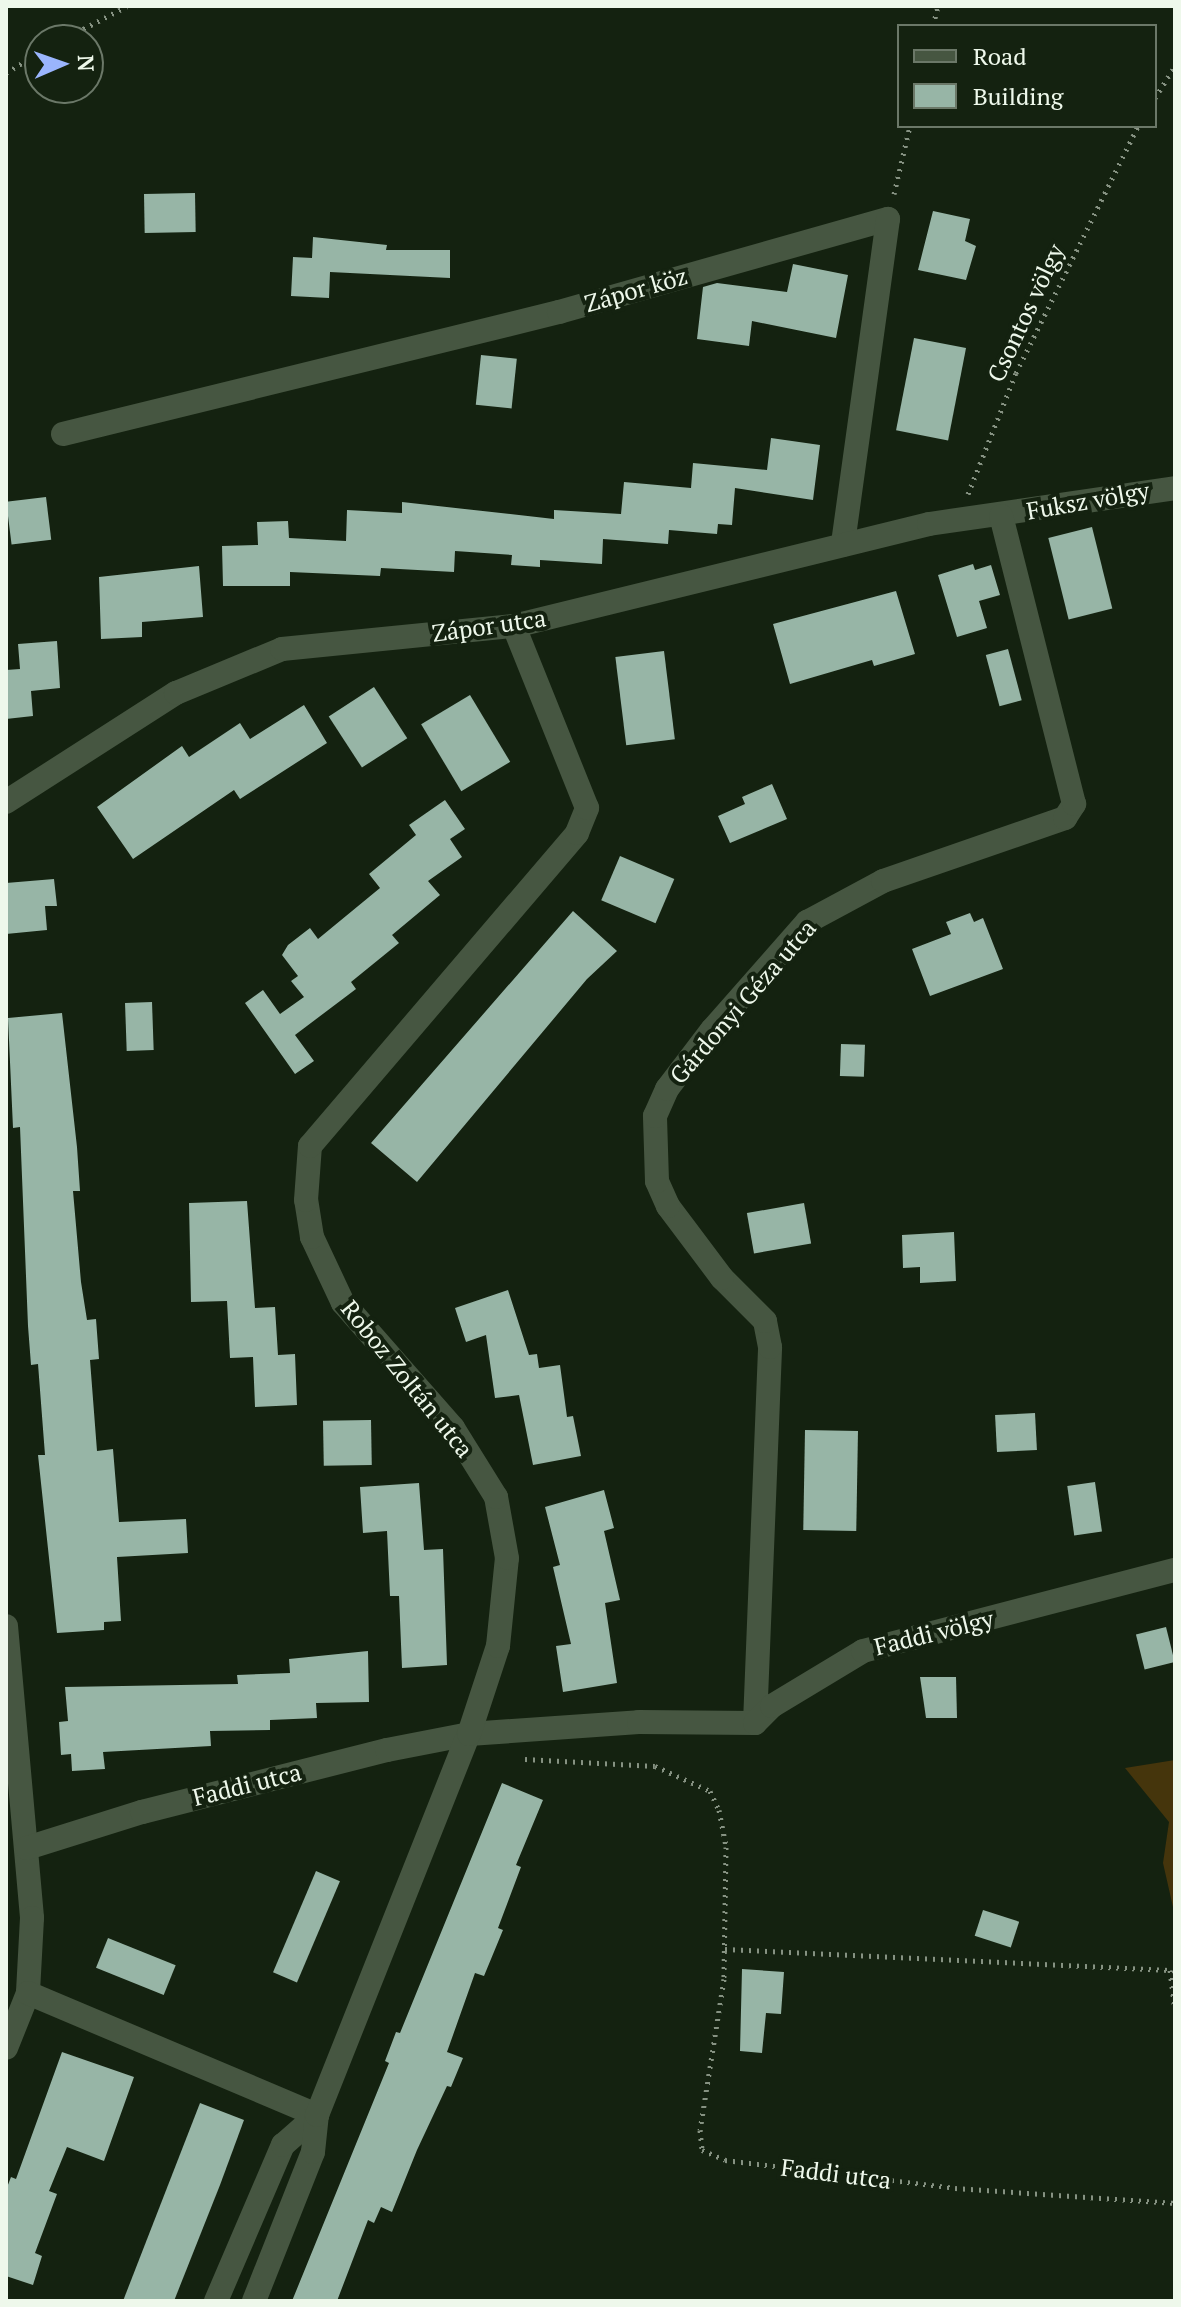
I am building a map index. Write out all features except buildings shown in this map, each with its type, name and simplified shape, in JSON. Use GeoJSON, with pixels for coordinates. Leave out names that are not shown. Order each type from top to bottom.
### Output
{"type":"FeatureCollection","features":[{"type":"Feature","properties":{"kind":"street","name":"Zápor köz"},"geometry":{"type":"LineString","coordinates":[[63,434],[559,312],[888,219]]}},
{"type":"Feature","properties":{"kind":"street"},"geometry":{"type":"LineString","coordinates":[[843,545],[888,219]]}},
{"type":"Feature","properties":{"kind":"street","name":"Fuksz völgy"},"geometry":{"type":"LineString","coordinates":[[1001,516],[1175,488]]}},
{"type":"Feature","properties":{"kind":"street","name":"Zápor utca"},"geometry":{"type":"LineString","coordinates":[[6,802],[176,693],[282,649],[514,626],[843,545],[958,521],[1001,516]]}},
{"type":"Feature","properties":{"kind":"street","name":"Gárdonyi Géza utca"},"geometry":{"type":"LineString","coordinates":[[755,1723],[770,1347],[765,1321],[703,1256],[668,1206],[657,1181],[655,1116],[667,1089],[712,1030],[807,922],[883,881],[1065,818],[1074,804],[1001,516]]}},
{"type":"Feature","properties":{"kind":"street","name":"Roboz Zoltán utca"},"geometry":{"type":"LineString","coordinates":[[254,2301],[313,2152],[317,2115],[469,1734],[498,1646],[507,1558],[496,1497],[453,1428],[343,1303],[312,1237],[306,1200],[310,1146],[577,833],[587,808],[514,626]]}},
{"type":"Feature","properties":{"kind":"street","name":"Faddi völgy"},"geometry":{"type":"LineString","coordinates":[[755,1723],[772,1706],[863,1651],[1175,1570]]}},
{"type":"Feature","properties":{"kind":"street"},"geometry":{"type":"LineString","coordinates":[[6,1626],[32,1918],[28,1993],[6,2048]]}},
{"type":"Feature","properties":{"kind":"street"},"geometry":{"type":"LineString","coordinates":[[469,1734],[639,1722],[755,1723]]}},
{"type":"Feature","properties":{"kind":"street","name":"Faddi utca"},"geometry":{"type":"LineString","coordinates":[[27,1848],[142,1812],[387,1750],[469,1734]]}},
{"type":"Feature","properties":{"kind":"street"},"geometry":{"type":"LineString","coordinates":[[28,1993],[317,2115]]}},
{"type":"Feature","properties":{"kind":"street","name":"Roboz Zoltán utca"},"geometry":{"type":"LineString","coordinates":[[216,2301],[283,2145],[317,2115]]}},
{"type":"Feature","properties":{"kind":"path"},"geometry":{"type":"LineString","coordinates":[[93,24],[127,6]]}},
{"type":"Feature","properties":{"kind":"path"},"geometry":{"type":"LineString","coordinates":[[6,73],[24,62]]}},
{"type":"Feature","properties":{"kind":"path"},"geometry":{"type":"LineString","coordinates":[[1157,95],[1175,66]]}},
{"type":"Feature","properties":{"kind":"path"},"geometry":{"type":"LineString","coordinates":[[888,219],[910,128]]}},
{"type":"Feature","properties":{"kind":"path","name":"Csontos völgy"},"geometry":{"type":"LineString","coordinates":[[958,521],[1016,373],[1137,128]]}},
{"type":"Feature","properties":{"kind":"path","name":"Faddi utca"},"geometry":{"type":"LineString","coordinates":[[500,1731],[511,1755],[541,1763],[655,1766],[710,1791],[726,1847],[725,1949],[702,2150],[725,2160],[955,2188],[1175,2203]]}},
{"type":"Feature","properties":{"kind":"path"},"geometry":{"type":"LineString","coordinates":[[725,1949],[1173,1970],[1175,2009]]}},
{"type":"Feature","properties":{"kind":"shaded area"},"geometry":{"type":"Polygon","coordinates":[[[1175,1760],[1175,1916],[1163,1863],[1169,1822],[1125,1768],[1175,1760]]]}}]}
